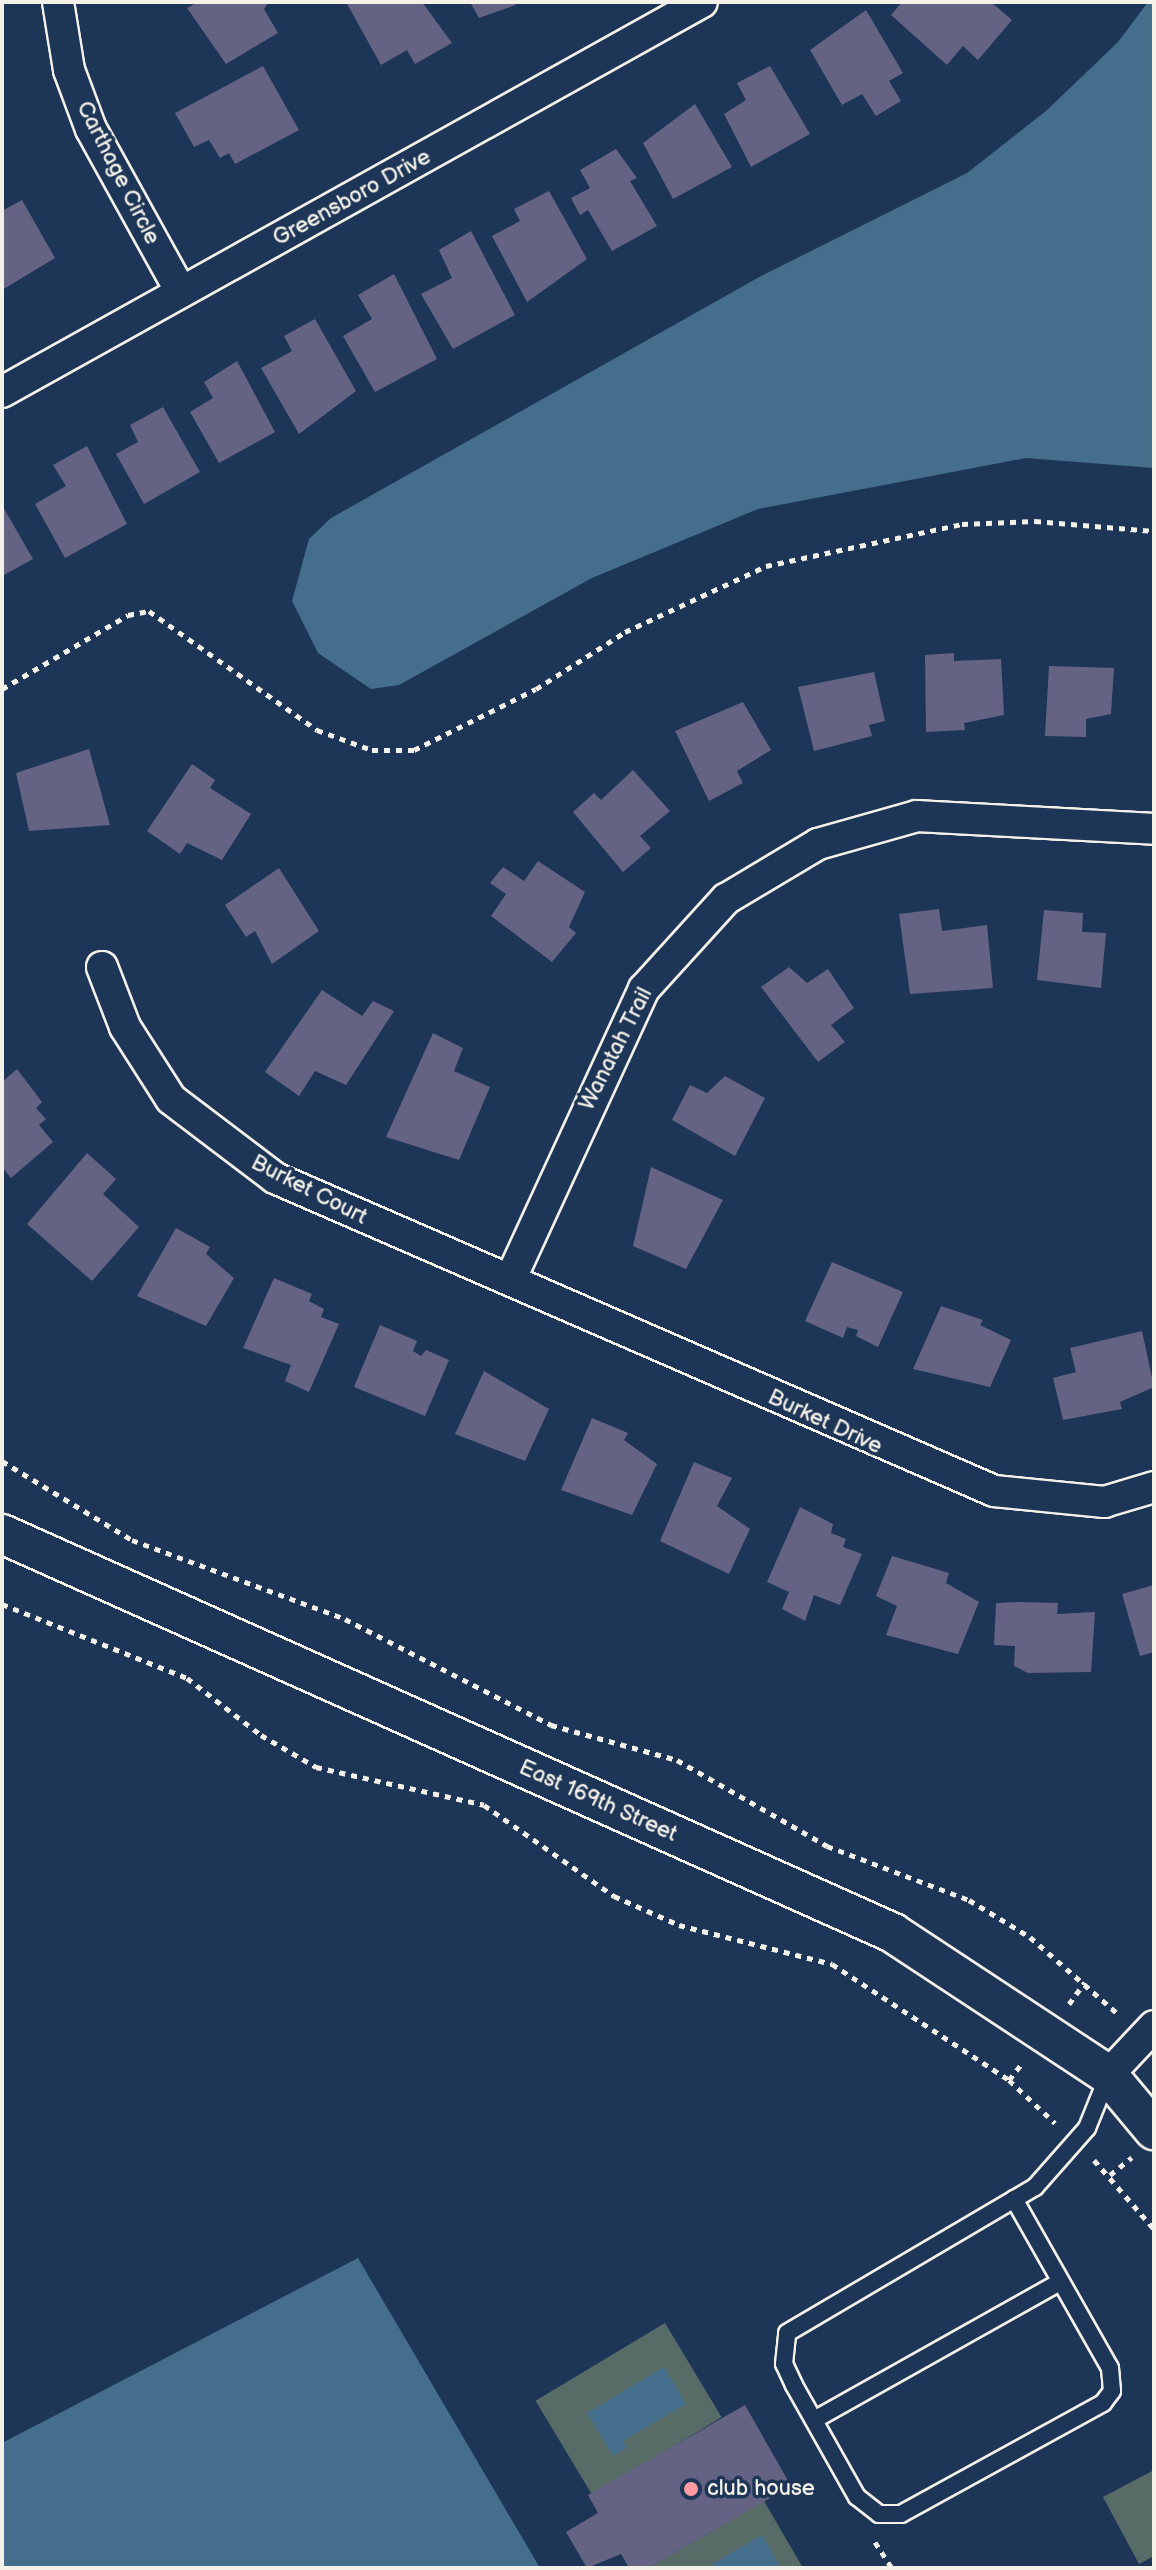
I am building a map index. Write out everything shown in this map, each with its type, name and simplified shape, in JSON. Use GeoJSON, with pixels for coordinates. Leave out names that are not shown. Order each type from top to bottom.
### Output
{"type":"FeatureCollection","features":[{"type":"Feature","properties":{"kind":"street","name":"Carthage Circle"},"geometry":{"type":"LineString","coordinates":[[58,2],[69,70],[91,129],[181,292]]}},
{"type":"Feature","properties":{"kind":"street","name":"Greensboro Drive"},"geometry":{"type":"LineString","coordinates":[[2,392],[702,2]]}},
{"type":"Feature","properties":{"kind":"street","name":"Wanatah Trail"},"geometry":{"type":"LineString","coordinates":[[511,1278],[644,989],[726,899],[818,844],[917,816],[1154,829]]}},
{"type":"Feature","properties":{"kind":"street","name":"Burket Court"},"geometry":{"type":"LineString","coordinates":[[102,967],[144,1063],[212,1136],[275,1178],[511,1278]]}},
{"type":"Feature","properties":{"kind":"street","name":"Burket Drive"},"geometry":{"type":"LineString","coordinates":[[511,1278],[890,1451],[994,1491],[1104,1502],[1154,1487]]}},
{"type":"Feature","properties":{"kind":"street","name":"East 169th Street"},"geometry":{"type":"LineString","coordinates":[[2,1534],[893,1933],[1108,2075],[1154,2130]]}},
{"type":"Feature","properties":{"kind":"street"},"geometry":{"type":"LineString","coordinates":[[1108,2075],[1150,2031]]}},
{"type":"Feature","properties":{"kind":"lane"},"geometry":{"type":"LineString","coordinates":[[1014,2199],[1110,2368],[1112,2391],[1103,2403],[901,2514],[879,2514],[857,2497],[784,2364],[787,2333],[1014,2199],[1074,2141],[1108,2075]]}},
{"type":"Feature","properties":{"kind":"lane"},"geometry":{"type":"LineString","coordinates":[[814,2420],[1060,2282]]}},
{"type":"Feature","properties":{"kind":"path"},"geometry":{"type":"LineString","coordinates":[[2,689],[128,615],[149,611],[317,730],[372,750],[414,750],[536,689],[625,632],[766,566],[962,524],[1154,531]]}},
{"type":"Feature","properties":{"kind":"path"},"geometry":{"type":"LineString","coordinates":[[2,1461],[132,1540],[345,1619],[565,1731],[677,1760],[827,1846],[969,1900],[1030,1937],[1150,2031]]}},
{"type":"Feature","properties":{"kind":"path"},"geometry":{"type":"LineString","coordinates":[[2,1604],[187,1678],[316,1767],[484,1805],[614,1896],[679,1925],[832,1964],[1009,2080],[1074,2141],[1154,2229]]}},
{"type":"Feature","properties":{"kind":"green space"},"geometry":{"type":"Polygon","coordinates":[[[665,2323],[722,2417],[592,2495],[536,2401],[665,2323]]]}},
{"type":"Feature","properties":{"kind":"green space"},"geometry":{"type":"Polygon","coordinates":[[[1154,2470],[1154,2556],[1139,2564],[1103,2497],[1154,2470]]]}},
{"type":"Feature","properties":{"kind":"green space"},"geometry":{"type":"Polygon","coordinates":[[[764,2501],[803,2568],[648,2568],[764,2501]]]}},
{"type":"Feature","properties":{"kind":"water"},"geometry":{"type":"Polygon","coordinates":[[[1148,2],[1154,2],[1154,468],[1026,458],[758,509],[592,578],[399,685],[371,689],[318,653],[292,601],[309,539],[331,518],[761,276],[967,173],[1046,111],[1118,42],[1148,2]]]}},
{"type":"Feature","properties":{"kind":"water"},"geometry":{"type":"Polygon","coordinates":[[[358,2258],[540,2568],[2,2568],[2,2443],[358,2258]]]}},
{"type":"Feature","properties":{"kind":"water"},"geometry":{"type":"Polygon","coordinates":[[[664,2367],[686,2404],[623,2441],[626,2448],[613,2456],[587,2413],[664,2367]]]}},
{"type":"Feature","properties":{"kind":"water"},"geometry":{"type":"Polygon","coordinates":[[[762,2535],[781,2568],[712,2568],[711,2565],[762,2535]]]}},
{"type":"Feature","properties":{"kind":"building"},"geometry":{"type":"Polygon","coordinates":[[[198,2],[269,2],[264,9],[278,33],[226,64],[187,8],[198,2]]]}},
{"type":"Feature","properties":{"kind":"building"},"geometry":{"type":"Polygon","coordinates":[[[346,2],[422,2],[452,43],[415,64],[407,50],[381,65],[346,2]]]}},
{"type":"Feature","properties":{"kind":"building"},"geometry":{"type":"Polygon","coordinates":[[[470,2],[514,2],[516,5],[479,18],[470,2]]]}},
{"type":"Feature","properties":{"kind":"building"},"geometry":{"type":"Polygon","coordinates":[[[902,2],[991,2],[1012,20],[978,60],[963,46],[947,65],[891,15],[902,2]]]}},
{"type":"Feature","properties":{"kind":"building"},"geometry":{"type":"Polygon","coordinates":[[[866,10],[903,73],[889,81],[901,101],[876,116],[862,94],[842,105],[810,50],[866,10]]]}},
{"type":"Feature","properties":{"kind":"building"},"geometry":{"type":"Polygon","coordinates":[[[263,66],[299,130],[235,164],[229,153],[220,158],[209,140],[194,147],[175,113],[263,66]]]}},
{"type":"Feature","properties":{"kind":"building"},"geometry":{"type":"Polygon","coordinates":[[[770,66],[810,134],[751,167],[724,114],[746,100],[737,83],[770,66]]]}},
{"type":"Feature","properties":{"kind":"building"},"geometry":{"type":"Polygon","coordinates":[[[695,104],[732,167],[673,199],[643,143],[695,104]]]}},
{"type":"Feature","properties":{"kind":"building"},"geometry":{"type":"Polygon","coordinates":[[[616,149],[637,178],[630,181],[657,226],[612,251],[588,210],[580,215],[571,198],[590,188],[580,170],[616,149]]]}},
{"type":"Feature","properties":{"kind":"building"},"geometry":{"type":"Polygon","coordinates":[[[549,191],[587,259],[527,302],[492,236],[520,221],[514,209],[549,191]]]}},
{"type":"Feature","properties":{"kind":"building"},"geometry":{"type":"Polygon","coordinates":[[[22,200],[55,258],[2,290],[2,211],[22,200]]]}},
{"type":"Feature","properties":{"kind":"building"},"geometry":{"type":"Polygon","coordinates":[[[471,231],[515,315],[453,349],[421,294],[452,278],[439,250],[471,231]]]}},
{"type":"Feature","properties":{"kind":"building"},"geometry":{"type":"Polygon","coordinates":[[[394,274],[437,359],[375,392],[343,336],[372,319],[358,295],[394,274]]]}},
{"type":"Feature","properties":{"kind":"building"},"geometry":{"type":"Polygon","coordinates":[[[315,319],[356,391],[299,434],[261,368],[292,351],[284,336],[315,319]]]}},
{"type":"Feature","properties":{"kind":"building"},"geometry":{"type":"Polygon","coordinates":[[[237,361],[275,432],[219,463],[190,412],[213,398],[204,382],[237,361]]]}},
{"type":"Feature","properties":{"kind":"building"},"geometry":{"type":"Polygon","coordinates":[[[163,407],[200,472],[144,504],[116,454],[138,442],[130,425],[163,407]]]}},
{"type":"Feature","properties":{"kind":"building"},"geometry":{"type":"Polygon","coordinates":[[[87,446],[127,524],[65,558],[35,504],[66,486],[53,465],[87,446]]]}},
{"type":"Feature","properties":{"kind":"building"},"geometry":{"type":"Polygon","coordinates":[[[2,505],[33,559],[2,576],[2,505]]]}},
{"type":"Feature","properties":{"kind":"building"},"geometry":{"type":"Polygon","coordinates":[[[954,653],[954,661],[1001,659],[1004,715],[964,723],[965,730],[926,732],[925,655],[954,653]]]}},
{"type":"Feature","properties":{"kind":"building"},"geometry":{"type":"Polygon","coordinates":[[[1049,666],[1114,668],[1111,714],[1086,719],[1086,737],[1045,736],[1049,666]]]}},
{"type":"Feature","properties":{"kind":"building"},"geometry":{"type":"Polygon","coordinates":[[[874,672],[885,721],[869,725],[872,736],[814,751],[798,687],[874,672]]]}},
{"type":"Feature","properties":{"kind":"building"},"geometry":{"type":"Polygon","coordinates":[[[743,702],[771,750],[737,771],[743,783],[709,801],[675,731],[743,702]]]}},
{"type":"Feature","properties":{"kind":"building"},"geometry":{"type":"Polygon","coordinates":[[[89,749],[110,825],[29,831],[16,773],[89,749]]]}},
{"type":"Feature","properties":{"kind":"building"},"geometry":{"type":"Polygon","coordinates":[[[192,764],[215,780],[210,788],[251,814],[222,860],[187,843],[180,854],[147,831],[192,764]]]}},
{"type":"Feature","properties":{"kind":"building"},"geometry":{"type":"Polygon","coordinates":[[[633,770],[670,811],[640,836],[651,848],[623,872],[573,812],[594,793],[601,800],[633,770]]]}},
{"type":"Feature","properties":{"kind":"building"},"geometry":{"type":"Polygon","coordinates":[[[538,861],[585,892],[569,927],[576,933],[552,962],[491,916],[506,894],[490,883],[503,867],[524,881],[538,861]]]}},
{"type":"Feature","properties":{"kind":"building"},"geometry":{"type":"Polygon","coordinates":[[[279,868],[319,931],[272,964],[255,931],[246,937],[225,905],[279,868]]]}},
{"type":"Feature","properties":{"kind":"building"},"geometry":{"type":"Polygon","coordinates":[[[939,909],[942,931],[987,925],[993,988],[910,994],[899,914],[939,909]]]}},
{"type":"Feature","properties":{"kind":"building"},"geometry":{"type":"Polygon","coordinates":[[[1044,910],[1083,913],[1082,932],[1106,933],[1101,988],[1037,980],[1044,910]]]}},
{"type":"Feature","properties":{"kind":"building"},"geometry":{"type":"Polygon","coordinates":[[[789,967],[807,983],[828,969],[854,1008],[831,1025],[845,1042],[818,1062],[761,987],[789,967]]]}},
{"type":"Feature","properties":{"kind":"building"},"geometry":{"type":"Polygon","coordinates":[[[322,990],[362,1016],[373,1001],[394,1011],[346,1085],[315,1071],[299,1096],[265,1072],[322,990]]]}},
{"type":"Feature","properties":{"kind":"building"},"geometry":{"type":"Polygon","coordinates":[[[433,1033],[463,1048],[454,1071],[490,1087],[459,1160],[386,1137],[433,1033]]]}},
{"type":"Feature","properties":{"kind":"building"},"geometry":{"type":"Polygon","coordinates":[[[17,1069],[42,1102],[36,1108],[46,1119],[39,1125],[53,1142],[11,1178],[2,1167],[2,1082],[17,1069]]]}},
{"type":"Feature","properties":{"kind":"building"},"geometry":{"type":"Polygon","coordinates":[[[725,1076],[765,1098],[735,1156],[672,1120],[690,1085],[707,1093],[725,1076]]]}},
{"type":"Feature","properties":{"kind":"building"},"geometry":{"type":"Polygon","coordinates":[[[87,1153],[116,1179],[103,1194],[139,1227],[92,1281],[27,1224],[87,1153]]]}},
{"type":"Feature","properties":{"kind":"building"},"geometry":{"type":"Polygon","coordinates":[[[651,1167],[723,1200],[686,1269],[633,1246],[651,1167]]]}},
{"type":"Feature","properties":{"kind":"building"},"geometry":{"type":"Polygon","coordinates":[[[176,1228],[210,1247],[206,1254],[234,1278],[206,1326],[137,1296],[176,1228]]]}},
{"type":"Feature","properties":{"kind":"building"},"geometry":{"type":"Polygon","coordinates":[[[832,1262],[903,1292],[878,1347],[856,1336],[858,1330],[847,1327],[843,1338],[805,1321],[832,1262]]]}},
{"type":"Feature","properties":{"kind":"building"},"geometry":{"type":"Polygon","coordinates":[[[274,1278],[312,1294],[309,1301],[324,1309],[321,1317],[339,1324],[309,1392],[285,1381],[291,1365],[243,1348],[274,1278]]]}},
{"type":"Feature","properties":{"kind":"building"},"geometry":{"type":"Polygon","coordinates":[[[941,1306],[983,1320],[980,1325],[1011,1340],[990,1387],[913,1369],[941,1306]]]}},
{"type":"Feature","properties":{"kind":"building"},"geometry":{"type":"Polygon","coordinates":[[[380,1325],[417,1341],[413,1351],[421,1356],[426,1350],[449,1360],[425,1416],[354,1387],[380,1325]]]}},
{"type":"Feature","properties":{"kind":"building"},"geometry":{"type":"Polygon","coordinates":[[[1142,1331],[1154,1387],[1120,1402],[1122,1409],[1063,1420],[1053,1378],[1076,1372],[1070,1348],[1142,1331]]]}},
{"type":"Feature","properties":{"kind":"building"},"geometry":{"type":"Polygon","coordinates":[[[484,1371],[549,1409],[525,1461],[455,1434],[484,1371]]]}},
{"type":"Feature","properties":{"kind":"building"},"geometry":{"type":"Polygon","coordinates":[[[592,1418],[628,1433],[624,1440],[657,1464],[632,1515],[561,1490],[592,1418]]]}},
{"type":"Feature","properties":{"kind":"building"},"geometry":{"type":"Polygon","coordinates":[[[694,1462],[732,1478],[717,1506],[750,1529],[729,1574],[660,1541],[694,1462]]]}},
{"type":"Feature","properties":{"kind":"building"},"geometry":{"type":"Polygon","coordinates":[[[800,1507],[833,1524],[831,1533],[846,1539],[843,1547],[862,1554],[840,1605],[814,1595],[805,1621],[782,1609],[789,1592],[767,1582],[800,1507]]]}},
{"type":"Feature","properties":{"kind":"building"},"geometry":{"type":"Polygon","coordinates":[[[892,1556],[949,1573],[946,1583],[979,1602],[958,1654],[886,1635],[897,1606],[876,1596],[892,1556]]]}},
{"type":"Feature","properties":{"kind":"building"},"geometry":{"type":"Polygon","coordinates":[[[1154,1585],[1154,1652],[1140,1656],[1122,1594],[1154,1585]]]}},
{"type":"Feature","properties":{"kind":"building"},"geometry":{"type":"Polygon","coordinates":[[[996,1603],[1058,1603],[1057,1614],[1095,1612],[1091,1672],[1028,1673],[1014,1666],[1015,1646],[994,1645],[996,1603]]]}},
{"type":"Feature","properties":{"kind":"building","name":"club house"},"geometry":{"type":"Polygon","coordinates":[[[745,2405],[791,2486],[648,2568],[629,2568],[621,2554],[587,2568],[566,2532],[598,2513],[588,2495],[745,2405]]]}},
{"type":"Feature","properties":{"kind":"place","name":"club house"},"geometry":{"type":"Point","coordinates":[691,2489]}}]}
